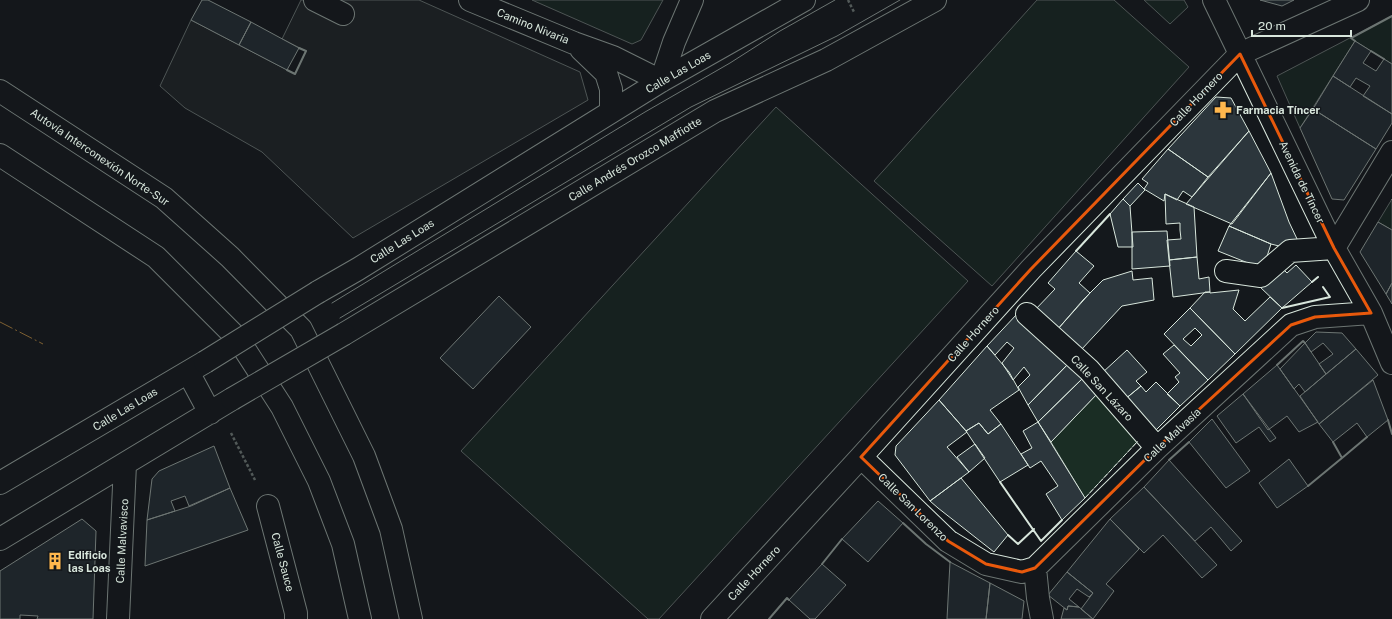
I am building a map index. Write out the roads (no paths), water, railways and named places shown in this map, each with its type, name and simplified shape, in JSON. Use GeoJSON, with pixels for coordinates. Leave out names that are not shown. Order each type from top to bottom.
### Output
{"type":"FeatureCollection","features":[{"type":"Feature","properties":{"kind":"main road"},"geometry":{"type":"LineString","coordinates":[[315,0],[343,14]]}},
{"type":"Feature","properties":{"kind":"main road","name":"Camino Nivaria"},"geometry":{"type":"LineString","coordinates":[[470,0],[498,6],[574,43],[613,57],[661,81]]}},
{"type":"Feature","properties":{"kind":"main road"},"geometry":{"type":"LineString","coordinates":[[661,81],[674,42],[692,0]]}},
{"type":"Feature","properties":{"kind":"main road","name":"Calle Las Loas"},"geometry":{"type":"LineString","coordinates":[[0,483],[358,269],[661,81],[804,0]]}},
{"type":"Feature","properties":{"kind":"main road","name":"Calle Andrés Orozco Maffiotte"},"geometry":{"type":"LineString","coordinates":[[220,407],[715,111],[826,60],[935,0]]}},
{"type":"Feature","properties":{"kind":"main road","name":"Avenida de Tíncer"},"geometry":{"type":"LineString","coordinates":[[1214,0],[1334,248],[1371,313],[1392,363]]}},
{"type":"Feature","properties":{"kind":"main road"},"geometry":{"type":"LineString","coordinates":[[1240,54],[1358,0]]}},
{"type":"Feature","properties":{"kind":"main road","name":"Camino Nivaria"},"geometry":{"type":"LineString","coordinates":[[574,43],[606,73],[611,89],[611,112]]}},
{"type":"Feature","properties":{"kind":"main road","name":"Calle Hornero"},"geometry":{"type":"LineString","coordinates":[[712,619],[862,457],[1031,269],[1240,54]]}},
{"type":"Feature","properties":{"kind":"main road","name":"Autovía Interconexión Norte-Sur"},"geometry":{"type":"LineString","coordinates":[[0,91],[164,198],[230,257],[301,329],[364,456],[391,529],[411,619]]}},
{"type":"Feature","properties":{"kind":"main road"},"geometry":{"type":"LineString","coordinates":[[1226,271],[1261,276],[1290,251],[1334,248],[1392,152]]}},
{"type":"Feature","properties":{"kind":"main road"},"geometry":{"type":"LineString","coordinates":[[0,155],[156,257],[238,339],[282,407],[319,481],[343,544],[360,619]]}},
{"type":"Feature","properties":{"kind":"main road","name":"Calle Malvasía"},"geometry":{"type":"LineString","coordinates":[[1035,568],[1157,448],[1292,325],[1315,317],[1371,313]]}},
{"type":"Feature","properties":{"kind":"main road","name":"Calle San Lázaro"},"geometry":{"type":"LineString","coordinates":[[1026,314],[1089,370],[1157,448]]}},
{"type":"Feature","properties":{"kind":"main road"},"geometry":{"type":"LineString","coordinates":[[0,539],[220,407],[196,367]]}},
{"type":"Feature","properties":{"kind":"main road","name":"Calle San Lorenzo"},"geometry":{"type":"LineString","coordinates":[[862,457],[948,541],[986,564],[1022,572],[1035,568]]}},
{"type":"Feature","properties":{"kind":"main road","name":"Calle Malvavisco"},"geometry":{"type":"LineString","coordinates":[[118,619],[125,464]]}},
{"type":"Feature","properties":{"kind":"main road","name":"Calle Sauce"},"geometry":{"type":"LineString","coordinates":[[268,506],[296,613],[296,619]]}},
{"type":"Feature","properties":{"kind":"main road"},"geometry":{"type":"LineString","coordinates":[[1035,568],[1042,619]]}},
{"type":"Feature","properties":{"kind":"tram line"},"geometry":{"type":"LineString","coordinates":[[332,303],[645,112],[730,63],[780,31],[835,0]]}},
{"type":"Feature","properties":{"kind":"tram line"},"geometry":{"type":"LineString","coordinates":[[340,318],[691,107],[837,36],[900,0]]}},
{"type":"Feature","properties":{"kind":"place","name":"Farmacia Tíncer"},"geometry":{"type":"Point","coordinates":[1223,110]}},
{"type":"Feature","properties":{"kind":"place","name":"Edificio las Loas"},"geometry":{"type":"Point","coordinates":[55,561]}}]}
